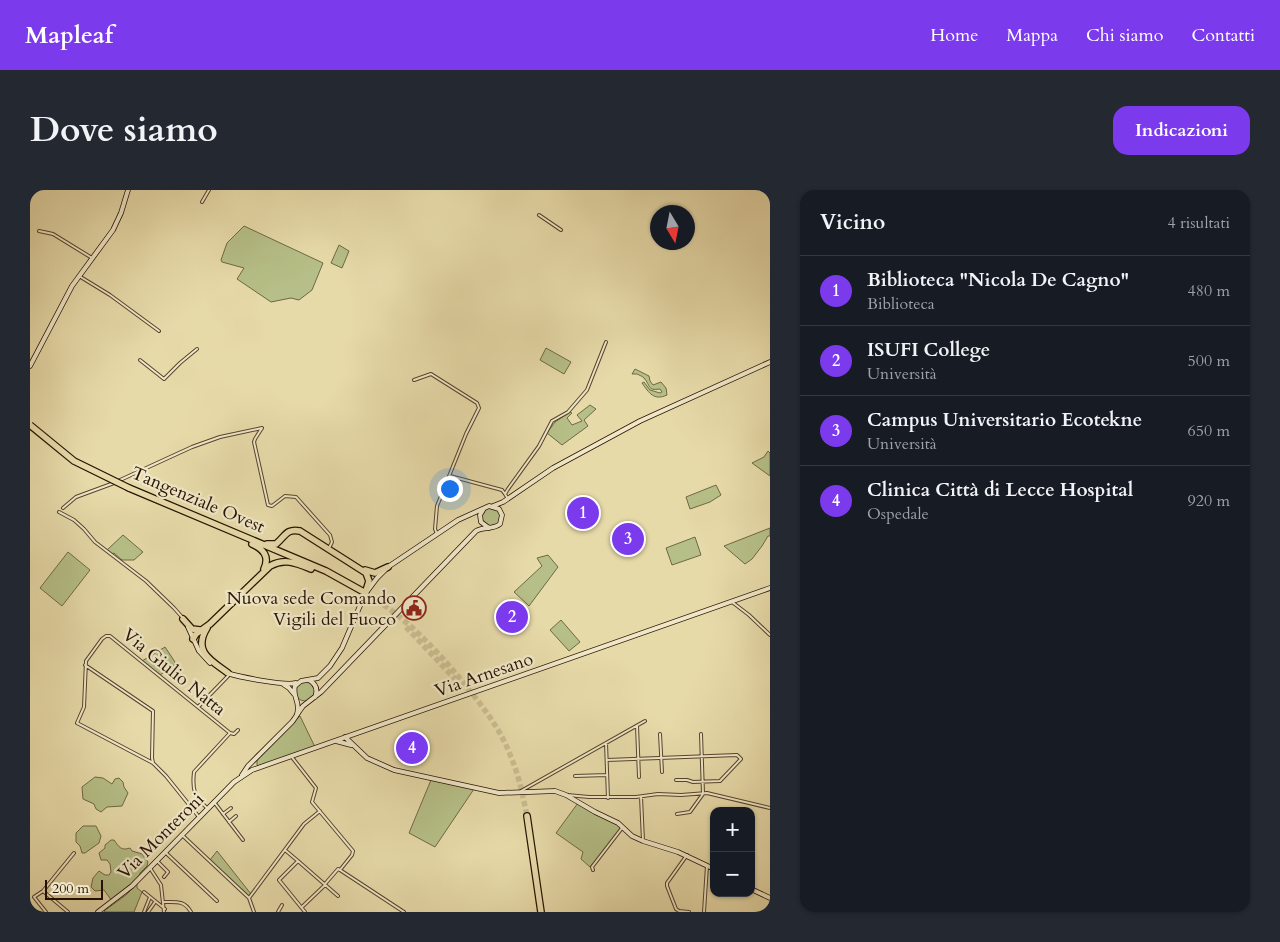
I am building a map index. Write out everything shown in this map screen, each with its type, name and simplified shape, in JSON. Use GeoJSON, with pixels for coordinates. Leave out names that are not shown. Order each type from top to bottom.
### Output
{"type":"FeatureCollection","features":[{"type":"Feature","properties":{"kind":"highway","name":"Tangenziale Ovest"},"geometry":{"type":"LineString","coordinates":[[30,427],[76,466],[311,565],[363,593]]}},
{"type":"Feature","properties":{"kind":"highway"},"geometry":{"type":"LineString","coordinates":[[236,534],[269,545],[276,544],[288,532],[300,531],[361,569],[373,573],[388,567]]}},
{"type":"Feature","properties":{"kind":"highway","name":"Tangenziale Ovest"},"geometry":{"type":"LineString","coordinates":[[236,534],[325,573],[363,593]]}},
{"type":"Feature","properties":{"kind":"highway"},"geometry":{"type":"LineString","coordinates":[[236,534],[264,552],[266,562],[259,576]]}},
{"type":"Feature","properties":{"kind":"highway"},"geometry":{"type":"LineString","coordinates":[[283,537],[283,545],[287,552],[311,565]]}},
{"type":"Feature","properties":{"kind":"highway"},"geometry":{"type":"LineString","coordinates":[[210,624],[199,640],[193,639],[196,634],[210,624],[273,564],[286,561],[293,562],[325,573]]}},
{"type":"Feature","properties":{"kind":"highway"},"geometry":{"type":"LineString","coordinates":[[361,569],[369,578],[369,585],[363,593]]}},
{"type":"Feature","properties":{"kind":"highway"},"geometry":{"type":"LineString","coordinates":[[183,619],[192,629],[202,630]]}},
{"type":"Feature","properties":{"kind":"highway"},"geometry":{"type":"LineString","coordinates":[[202,637],[202,646],[207,657],[212,663],[229,674]]}},
{"type":"Feature","properties":{"kind":"highway"},"geometry":{"type":"LineString","coordinates":[[526,816],[540,912]]}},
{"type":"Feature","properties":{"kind":"main road"},"geometry":{"type":"LineString","coordinates":[[30,366],[79,276],[108,238],[117,221],[128,190]]}},
{"type":"Feature","properties":{"kind":"main road"},"geometry":{"type":"LineString","coordinates":[[183,619],[199,651],[220,670],[229,674],[278,683],[290,684],[315,680],[321,676],[337,657],[363,593],[388,567],[458,520],[501,503],[507,497],[553,468],[640,421],[770,362]]}},
{"type":"Feature","properties":{"kind":"main road"},"geometry":{"type":"LineString","coordinates":[[502,515],[507,497]]}},
{"type":"Feature","properties":{"kind":"main road"},"geometry":{"type":"LineString","coordinates":[[492,506],[499,508],[502,515]]}},
{"type":"Feature","properties":{"kind":"main road"},"geometry":{"type":"LineString","coordinates":[[483,510],[480,519],[489,528]]}},
{"type":"Feature","properties":{"kind":"main road","name":"Via Monteroni"},"geometry":{"type":"LineString","coordinates":[[241,777],[250,764],[298,714],[303,706],[314,698],[476,531],[480,528],[498,526],[502,521],[502,515]]}},
{"type":"Feature","properties":{"kind":"main road","name":"Via Arnesano"},"geometry":{"type":"LineString","coordinates":[[260,767],[770,588]]}},
{"type":"Feature","properties":{"kind":"main road"},"geometry":{"type":"LineString","coordinates":[[307,680],[315,686],[317,691],[314,698]]}},
{"type":"Feature","properties":{"kind":"main road"},"geometry":{"type":"LineString","coordinates":[[298,714],[299,705],[295,686],[301,681]]}},
{"type":"Feature","properties":{"kind":"main road"},"geometry":{"type":"LineString","coordinates":[[278,683],[289,688],[302,702],[308,702]]}},
{"type":"Feature","properties":{"kind":"main road"},"geometry":{"type":"LineString","coordinates":[[353,746],[351,740],[355,734]]}},
{"type":"Feature","properties":{"kind":"main road"},"geometry":{"type":"LineString","coordinates":[[345,737],[367,758],[394,770],[490,791],[517,793],[554,791],[566,794],[623,827],[632,836],[678,852],[710,867]]}},
{"type":"Feature","properties":{"kind":"main road"},"geometry":{"type":"LineString","coordinates":[[333,742],[353,746]]}},
{"type":"Feature","properties":{"kind":"main road"},"geometry":{"type":"LineString","coordinates":[[255,760],[255,764],[260,767]]}},
{"type":"Feature","properties":{"kind":"main road","name":"Via Monteroni"},"geometry":{"type":"LineString","coordinates":[[252,770],[255,760]]}},
{"type":"Feature","properties":{"kind":"main road"},"geometry":{"type":"LineString","coordinates":[[250,764],[252,770]]}},
{"type":"Feature","properties":{"kind":"main road","name":"Via Monteroni"},"geometry":{"type":"LineString","coordinates":[[98,912],[123,894],[241,777],[260,767]]}},
{"type":"Feature","properties":{"kind":"main road"},"geometry":{"type":"LineString","coordinates":[[755,891],[770,898]]}},
{"type":"Feature","properties":{"kind":"street"},"geometry":{"type":"LineString","coordinates":[[202,202],[209,190]]}},
{"type":"Feature","properties":{"kind":"street"},"geometry":{"type":"LineString","coordinates":[[539,215],[561,230]]}},
{"type":"Feature","properties":{"kind":"street"},"geometry":{"type":"LineString","coordinates":[[39,231],[53,234],[93,258]]}},
{"type":"Feature","properties":{"kind":"street"},"geometry":{"type":"LineString","coordinates":[[79,276],[110,295],[159,331]]}},
{"type":"Feature","properties":{"kind":"street"},"geometry":{"type":"LineString","coordinates":[[507,497],[508,489],[539,446],[552,421],[568,412],[587,390],[606,342]]}},
{"type":"Feature","properties":{"kind":"street"},"geometry":{"type":"LineString","coordinates":[[140,360],[164,378],[197,349]]}},
{"type":"Feature","properties":{"kind":"street"},"geometry":{"type":"LineString","coordinates":[[414,380],[431,374],[478,405],[479,409],[466,434],[436,509],[437,534]]}},
{"type":"Feature","properties":{"kind":"street"},"geometry":{"type":"LineString","coordinates":[[63,508],[76,497],[110,485],[192,447],[220,436],[262,428],[254,442],[268,505],[271,506],[285,496],[296,497],[330,535],[332,542],[329,548]]}},
{"type":"Feature","properties":{"kind":"street"},"geometry":{"type":"LineString","coordinates":[[449,476],[502,490],[507,497]]}},
{"type":"Feature","properties":{"kind":"street"},"geometry":{"type":"LineString","coordinates":[[59,512],[74,520],[84,528],[95,542],[146,580],[183,619]]}},
{"type":"Feature","properties":{"kind":"street"},"geometry":{"type":"LineString","coordinates":[[732,602],[770,635]]}},
{"type":"Feature","properties":{"kind":"street","name":"Via Giulio Natta"},"geometry":{"type":"LineString","coordinates":[[85,665],[99,642],[106,636],[110,636],[230,734]]}},
{"type":"Feature","properties":{"kind":"street"},"geometry":{"type":"LineString","coordinates":[[85,665],[153,711],[153,763]]}},
{"type":"Feature","properties":{"kind":"street"},"geometry":{"type":"LineString","coordinates":[[85,665],[84,707],[76,721],[77,723],[153,763],[200,818]]}},
{"type":"Feature","properties":{"kind":"street"},"geometry":{"type":"LineString","coordinates":[[198,707],[229,674]]}},
{"type":"Feature","properties":{"kind":"street"},"geometry":{"type":"LineString","coordinates":[[517,793],[645,721]]}},
{"type":"Feature","properties":{"kind":"street"},"geometry":{"type":"LineString","coordinates":[[637,726],[639,777]]}},
{"type":"Feature","properties":{"kind":"street"},"geometry":{"type":"LineString","coordinates":[[208,809],[195,794],[194,772],[230,734],[232,735],[238,730]]}},
{"type":"Feature","properties":{"kind":"street"},"geometry":{"type":"LineString","coordinates":[[660,734],[662,772]]}},
{"type":"Feature","properties":{"kind":"street"},"geometry":{"type":"LineString","coordinates":[[677,814],[690,812],[703,794],[701,734]]}},
{"type":"Feature","properties":{"kind":"street"},"geometry":{"type":"LineString","coordinates":[[606,743],[608,798]]}},
{"type":"Feature","properties":{"kind":"street"},"geometry":{"type":"LineString","coordinates":[[607,760],[737,754],[742,759],[720,781],[676,780]]}},
{"type":"Feature","properties":{"kind":"street"},"geometry":{"type":"LineString","coordinates":[[291,756],[316,788],[312,800],[353,851],[340,870]]}},
{"type":"Feature","properties":{"kind":"street"},"geometry":{"type":"LineString","coordinates":[[575,776],[607,775]]}},
{"type":"Feature","properties":{"kind":"street"},"geometry":{"type":"LineString","coordinates":[[566,794],[608,798],[658,794],[703,794],[721,796],[770,808]]}},
{"type":"Feature","properties":{"kind":"street"},"geometry":{"type":"LineString","coordinates":[[641,796],[643,841]]}},
{"type":"Feature","properties":{"kind":"street"},"geometry":{"type":"LineString","coordinates":[[214,802],[243,840]]}},
{"type":"Feature","properties":{"kind":"street"},"geometry":{"type":"LineString","coordinates":[[223,814],[231,808]]}},
{"type":"Feature","properties":{"kind":"street"},"geometry":{"type":"LineString","coordinates":[[249,898],[304,824],[320,811]]}},
{"type":"Feature","properties":{"kind":"street"},"geometry":{"type":"LineString","coordinates":[[229,822],[236,816]]}},
{"type":"Feature","properties":{"kind":"street"},"geometry":{"type":"LineString","coordinates":[[593,870],[592,867],[623,827]]}},
{"type":"Feature","properties":{"kind":"street"},"geometry":{"type":"LineString","coordinates":[[182,836],[249,898],[254,912]]}},
{"type":"Feature","properties":{"kind":"street"},"geometry":{"type":"LineString","coordinates":[[285,850],[338,896]]}},
{"type":"Feature","properties":{"kind":"street"},"geometry":{"type":"LineString","coordinates":[[165,852],[217,901]]}},
{"type":"Feature","properties":{"kind":"street"},"geometry":{"type":"LineString","coordinates":[[40,912],[45,911],[34,897],[43,891],[74,854]]}},
{"type":"Feature","properties":{"kind":"street"},"geometry":{"type":"LineString","coordinates":[[687,856],[666,886],[676,909],[689,912]]}},
{"type":"Feature","properties":{"kind":"street"},"geometry":{"type":"LineString","coordinates":[[157,861],[168,872],[164,877]]}},
{"type":"Feature","properties":{"kind":"street"},"geometry":{"type":"LineString","coordinates":[[298,861],[279,880],[305,912]]}},
{"type":"Feature","properties":{"kind":"street"},"geometry":{"type":"LineString","coordinates":[[704,912],[707,866]]}},
{"type":"Feature","properties":{"kind":"street"},"geometry":{"type":"LineString","coordinates":[[150,868],[161,885],[164,911]]}},
{"type":"Feature","properties":{"kind":"street"},"geometry":{"type":"LineString","coordinates":[[302,907],[325,885],[338,868],[404,912]]}},
{"type":"Feature","properties":{"kind":"street"},"geometry":{"type":"LineString","coordinates":[[43,891],[68,912]]}},
{"type":"Feature","properties":{"kind":"street"},"geometry":{"type":"LineString","coordinates":[[144,892],[164,911]]}},
{"type":"Feature","properties":{"kind":"street"},"geometry":{"type":"LineString","coordinates":[[144,912],[150,897]]}},
{"type":"Feature","properties":{"kind":"street"},"geometry":{"type":"LineString","coordinates":[[148,912],[155,902]]}},
{"type":"Feature","properties":{"kind":"street"},"geometry":{"type":"LineString","coordinates":[[163,902],[182,902],[188,906],[191,912]]}},
{"type":"Feature","properties":{"kind":"street"},"geometry":{"type":"LineString","coordinates":[[278,912],[282,905]]}},
{"type":"Feature","properties":{"kind":"green space"},"geometry":{"type":"Polygon","coordinates":[[[244,226],[323,263],[312,290],[299,300],[291,298],[271,302],[237,279],[244,268],[222,262],[221,260],[227,243],[244,226]]]}},
{"type":"Feature","properties":{"kind":"green space"},"geometry":{"type":"Polygon","coordinates":[[[339,245],[349,251],[342,268],[331,263],[339,245]]]}},
{"type":"Feature","properties":{"kind":"green space"},"geometry":{"type":"Polygon","coordinates":[[[546,348],[571,362],[564,374],[540,360],[546,348]]]}},
{"type":"Feature","properties":{"kind":"green space"},"geometry":{"type":"Polygon","coordinates":[[[635,369],[649,376],[653,385],[661,382],[666,388],[667,395],[659,397],[652,395],[642,383],[644,382],[650,390],[662,392],[660,389],[651,389],[644,378],[637,374],[632,374],[635,369]]]}},
{"type":"Feature","properties":{"kind":"green space"},"geometry":{"type":"Polygon","coordinates":[[[590,405],[596,409],[584,420],[588,426],[562,445],[547,433],[555,422],[570,412],[572,413],[567,418],[572,425],[582,421],[577,415],[590,405]]]}},
{"type":"Feature","properties":{"kind":"green space"},"geometry":{"type":"Polygon","coordinates":[[[768,451],[770,453],[770,476],[752,463],[764,457],[768,451]]]}},
{"type":"Feature","properties":{"kind":"green space"},"geometry":{"type":"Polygon","coordinates":[[[716,485],[721,495],[710,502],[690,509],[686,497],[716,485]]]}},
{"type":"Feature","properties":{"kind":"green space"},"geometry":{"type":"Polygon","coordinates":[[[491,507],[498,510],[501,517],[498,524],[491,527],[484,524],[481,517],[484,510],[491,507]]]}},
{"type":"Feature","properties":{"kind":"green space"},"geometry":{"type":"Polygon","coordinates":[[[770,528],[770,536],[768,536],[752,559],[745,564],[724,546],[770,528]]]}},
{"type":"Feature","properties":{"kind":"green space"},"geometry":{"type":"Polygon","coordinates":[[[123,535],[143,552],[134,560],[122,560],[107,550],[123,535]]]}},
{"type":"Feature","properties":{"kind":"green space"},"geometry":{"type":"Polygon","coordinates":[[[695,537],[701,555],[672,565],[666,548],[695,537]]]}},
{"type":"Feature","properties":{"kind":"green space"},"geometry":{"type":"Polygon","coordinates":[[[68,552],[90,570],[62,606],[40,588],[68,552]]]}},
{"type":"Feature","properties":{"kind":"green space"},"geometry":{"type":"Polygon","coordinates":[[[548,555],[558,567],[529,606],[514,592],[542,566],[537,558],[548,555]]]}},
{"type":"Feature","properties":{"kind":"green space"},"geometry":{"type":"Polygon","coordinates":[[[561,620],[580,642],[569,651],[550,630],[561,620]]]}},
{"type":"Feature","properties":{"kind":"green space"},"geometry":{"type":"Polygon","coordinates":[[[165,647],[175,662],[174,666],[160,675],[142,661],[165,647]]]}},
{"type":"Feature","properties":{"kind":"green space"},"geometry":{"type":"Polygon","coordinates":[[[305,681],[312,684],[315,691],[312,698],[305,701],[298,698],[295,691],[298,684],[305,681]]]}},
{"type":"Feature","properties":{"kind":"green space"},"geometry":{"type":"Polygon","coordinates":[[[300,716],[315,747],[258,766],[257,760],[300,716]]]}},
{"type":"Feature","properties":{"kind":"green space"},"geometry":{"type":"Polygon","coordinates":[[[95,777],[103,778],[112,784],[115,779],[119,778],[123,782],[128,793],[122,806],[107,807],[101,812],[96,809],[94,804],[83,799],[82,787],[95,777]]]}},
{"type":"Feature","properties":{"kind":"green space"},"geometry":{"type":"Polygon","coordinates":[[[431,780],[474,789],[435,847],[409,833],[431,780]]]}},
{"type":"Feature","properties":{"kind":"green space"},"geometry":{"type":"Polygon","coordinates":[[[578,803],[622,827],[590,867],[581,859],[583,852],[556,833],[578,803]]]}},
{"type":"Feature","properties":{"kind":"green space"},"geometry":{"type":"Polygon","coordinates":[[[83,826],[96,826],[101,836],[99,843],[85,853],[82,853],[80,846],[76,842],[76,833],[83,826]]]}},
{"type":"Feature","properties":{"kind":"green space"},"geometry":{"type":"Polygon","coordinates":[[[111,840],[114,840],[122,849],[130,848],[132,851],[142,854],[148,862],[139,877],[112,901],[104,890],[95,891],[91,887],[93,878],[99,871],[105,875],[109,875],[111,872],[110,864],[107,860],[101,860],[99,853],[111,840]]]}},
{"type":"Feature","properties":{"kind":"green space"},"geometry":{"type":"Polygon","coordinates":[[[217,851],[251,894],[249,896],[210,860],[217,851]]]}},
{"type":"Feature","properties":{"kind":"green space"},"geometry":{"type":"Polygon","coordinates":[[[137,884],[137,888],[142,892],[134,912],[104,911],[126,895],[137,884]]]}},
{"type":"Feature","properties":{"kind":"tunnel"},"geometry":{"type":"LineString","coordinates":[[362,591],[392,611],[431,646],[455,672],[486,711],[497,728],[511,757],[519,779],[527,816]]}},
{"type":"Feature","properties":{"kind":"tunnel"},"geometry":{"type":"LineString","coordinates":[[406,627],[455,679]]}},
{"type":"Feature","properties":{"kind":"place","name":"Biblioteca \"Nicola De Cagno\""},"geometry":{"type":"Point","coordinates":[583,513]}},
{"type":"Feature","properties":{"kind":"place","name":"Campus Universitario Ecotekne"},"geometry":{"type":"Point","coordinates":[628,539]}},
{"type":"Feature","properties":{"kind":"place","name":"Nuova sede Comando Vigili del Fuoco"},"geometry":{"type":"Point","coordinates":[414,608]}},
{"type":"Feature","properties":{"kind":"place","name":"ISUFI College"},"geometry":{"type":"Point","coordinates":[512,617]}},
{"type":"Feature","properties":{"kind":"place","name":"Clinica Città di Lecce Hospital"},"geometry":{"type":"Point","coordinates":[412,748]}}]}
